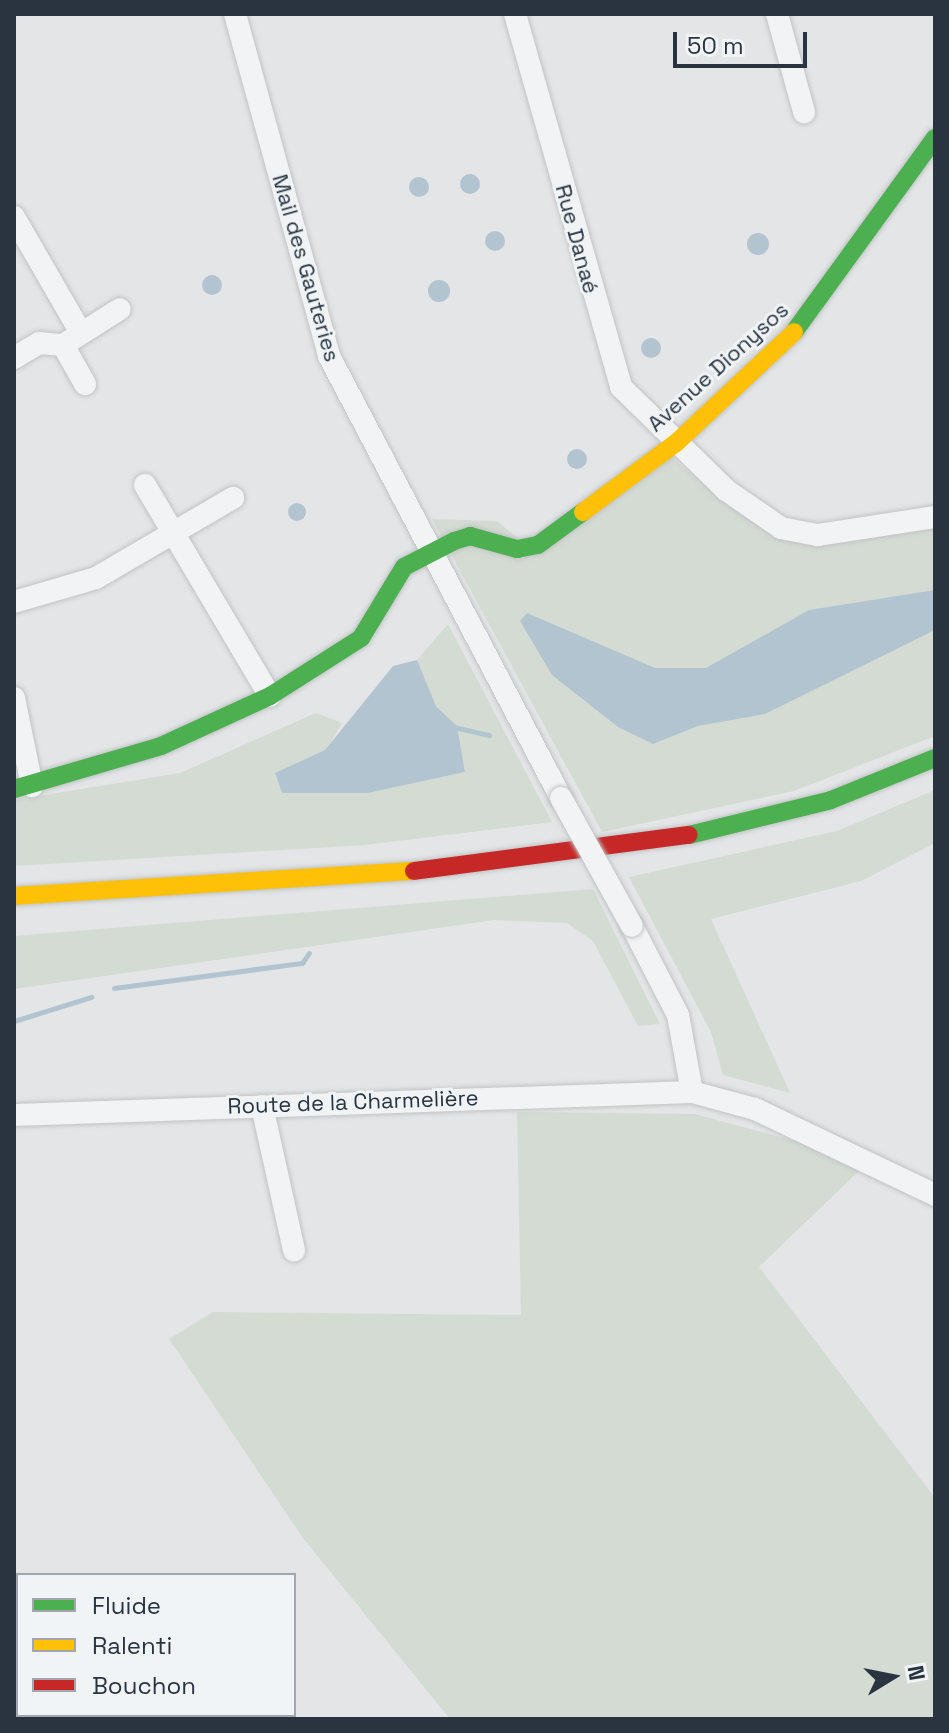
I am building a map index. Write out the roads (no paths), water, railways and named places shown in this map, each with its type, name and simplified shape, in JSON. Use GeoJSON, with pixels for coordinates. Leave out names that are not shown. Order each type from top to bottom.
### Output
{"type":"FeatureCollection","features":[{"type":"Feature","properties":{"kind":"main road","name":"Avenue Dionysos"},"geometry":{"type":"LineString","coordinates":[[23,787],[161,746],[270,696],[361,638],[404,567],[470,536],[517,549],[538,545],[676,443],[802,325],[935,138]]}},
{"type":"Feature","properties":{"kind":"main road"},"geometry":{"type":"LineString","coordinates":[[14,896],[382,875],[544,860],[738,827],[935,758]]}},
{"type":"Feature","properties":{"kind":"main road"},"geometry":{"type":"LineString","coordinates":[[14,911],[232,897],[382,875]]}},
{"type":"Feature","properties":{"kind":"street","name":"Mail des Gauteries"},"geometry":{"type":"LineString","coordinates":[[235,14],[329,356],[678,1015],[692,1092]]}},
{"type":"Feature","properties":{"kind":"street","name":"Rue Danaé"},"geometry":{"type":"LineString","coordinates":[[515,14],[609,361],[621,387],[676,443],[753,513],[781,528],[818,535],[935,517]]}},
{"type":"Feature","properties":{"kind":"street"},"geometry":{"type":"LineString","coordinates":[[777,14],[804,112]]}},
{"type":"Feature","properties":{"kind":"street"},"geometry":{"type":"LineString","coordinates":[[14,217],[72,339],[85,384]]}},
{"type":"Feature","properties":{"kind":"street"},"geometry":{"type":"LineString","coordinates":[[14,358],[39,343],[72,339],[120,309]]}},
{"type":"Feature","properties":{"kind":"street"},"geometry":{"type":"LineString","coordinates":[[145,485],[270,696]]}},
{"type":"Feature","properties":{"kind":"street"},"geometry":{"type":"LineString","coordinates":[[14,602],[96,578],[233,498]]}},
{"type":"Feature","properties":{"kind":"street"},"geometry":{"type":"LineString","coordinates":[[14,698],[23,787]]}},
{"type":"Feature","properties":{"kind":"street","name":"Route de la Charmelière"},"geometry":{"type":"LineString","coordinates":[[14,1115],[692,1092],[755,1109],[935,1195]]}},
{"type":"Feature","properties":{"kind":"street"},"geometry":{"type":"LineString","coordinates":[[262,1106],[294,1250]]}},
{"type":"Feature","properties":{"kind":"water"},"geometry":{"type":"Polygon","coordinates":[[[470,174],[477,177],[480,184],[477,191],[470,194],[463,191],[460,184],[463,177],[470,174]]]}},
{"type":"Feature","properties":{"kind":"water"},"geometry":{"type":"Polygon","coordinates":[[[419,177],[426,180],[429,187],[426,194],[419,197],[412,194],[409,187],[412,180],[419,177]]]}},
{"type":"Feature","properties":{"kind":"water"},"geometry":{"type":"Polygon","coordinates":[[[491,231],[499,231],[505,241],[499,251],[491,251],[485,245],[485,237],[491,231]]]}},
{"type":"Feature","properties":{"kind":"water"},"geometry":{"type":"Polygon","coordinates":[[[758,233],[766,236],[769,244],[766,252],[758,255],[750,252],[747,244],[750,236],[758,233]]]}},
{"type":"Feature","properties":{"kind":"water"},"geometry":{"type":"Polygon","coordinates":[[[212,275],[219,278],[222,285],[219,292],[212,295],[205,292],[202,285],[205,278],[212,275]]]}},
{"type":"Feature","properties":{"kind":"water"},"geometry":{"type":"Polygon","coordinates":[[[439,280],[447,283],[450,291],[447,299],[439,302],[431,299],[428,291],[431,283],[439,280]]]}},
{"type":"Feature","properties":{"kind":"water"},"geometry":{"type":"Polygon","coordinates":[[[651,338],[658,341],[661,348],[658,355],[651,358],[644,355],[641,348],[644,341],[651,338]]]}},
{"type":"Feature","properties":{"kind":"water"},"geometry":{"type":"Polygon","coordinates":[[[577,449],[584,452],[587,459],[584,466],[577,469],[570,466],[567,459],[570,452],[577,449]]]}},
{"type":"Feature","properties":{"kind":"water"},"geometry":{"type":"Polygon","coordinates":[[[297,503],[306,512],[297,521],[288,512],[297,503]]]}},
{"type":"Feature","properties":{"kind":"water"},"geometry":{"type":"Polygon","coordinates":[[[935,590],[935,630],[765,714],[698,726],[653,744],[618,727],[552,675],[520,621],[527,613],[655,668],[706,668],[809,610],[935,590]]]}},
{"type":"Feature","properties":{"kind":"water"},"geometry":{"type":"Polygon","coordinates":[[[417,660],[436,706],[457,726],[465,772],[368,793],[282,793],[275,773],[325,750],[393,666],[417,660]]]}},
{"type":"Feature","properties":{"kind":"waterway"},"geometry":{"type":"LineString","coordinates":[[454,727],[489,735]]}},
{"type":"Feature","properties":{"kind":"waterway"},"geometry":{"type":"LineString","coordinates":[[114,988],[302,963],[309,953]]}},
{"type":"Feature","properties":{"kind":"waterway"},"geometry":{"type":"LineString","coordinates":[[14,1021],[91,997]]}}]}
